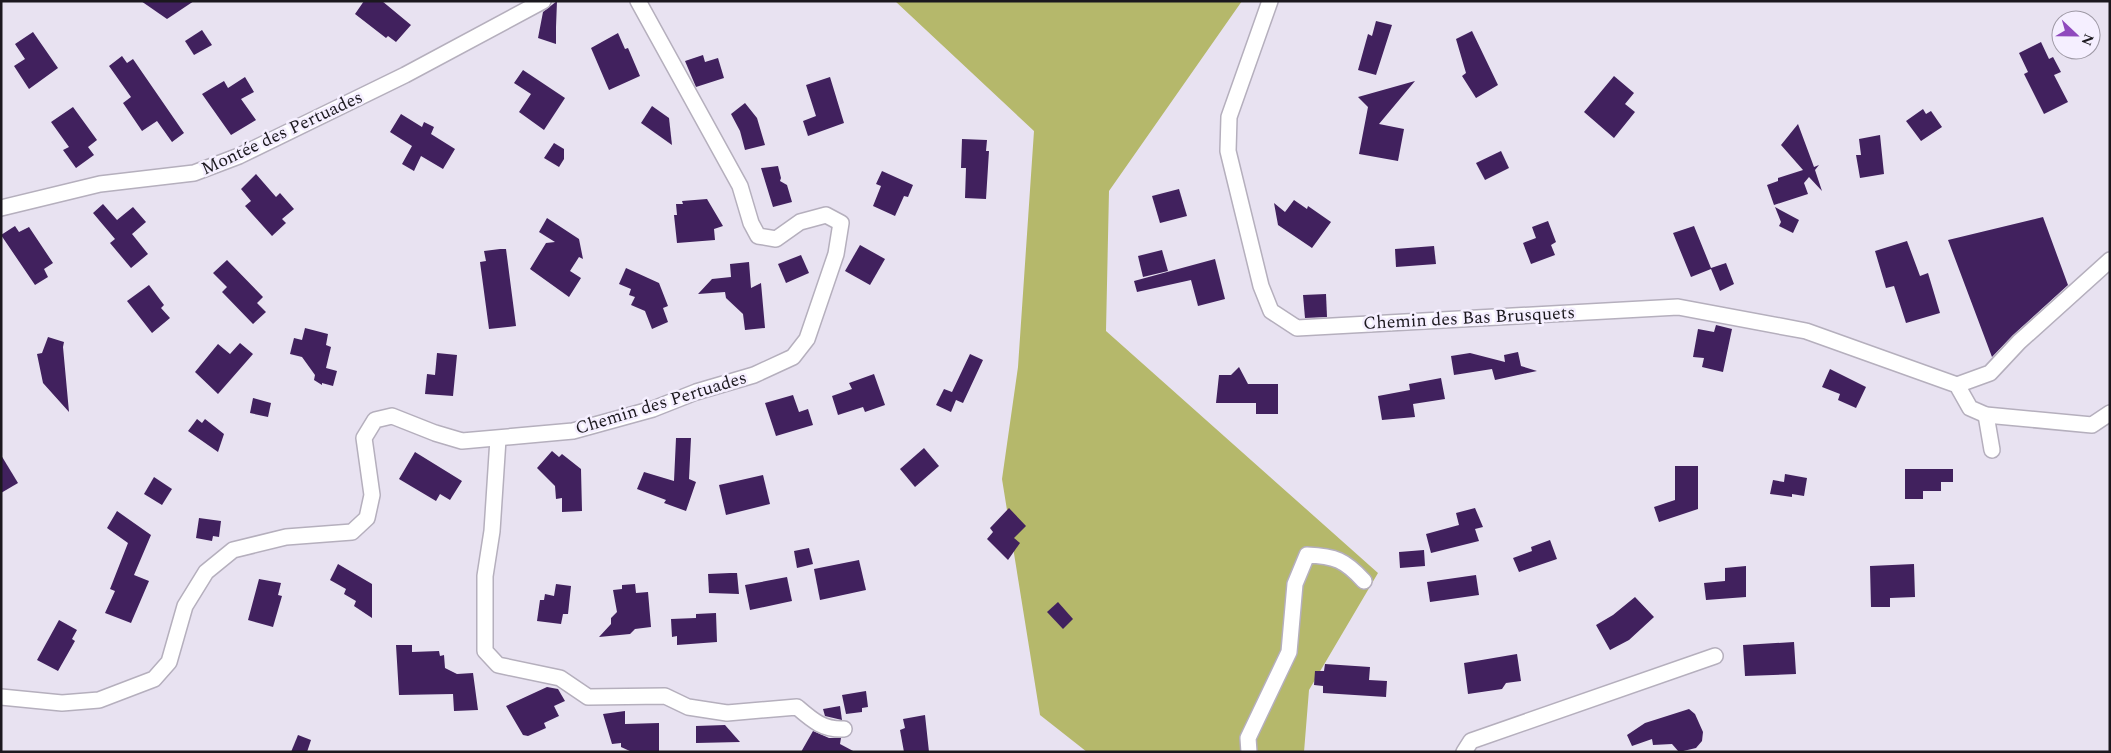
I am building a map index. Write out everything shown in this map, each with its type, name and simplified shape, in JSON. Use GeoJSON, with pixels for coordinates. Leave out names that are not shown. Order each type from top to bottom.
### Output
{"type":"FeatureCollection","features":[{"type":"Feature","properties":{"kind":"street","name":"Montée des Pertuades"},"geometry":{"type":"LineString","coordinates":[[1,208],[100,184],[194,174],[239,156],[405,75],[543,1]]}},
{"type":"Feature","properties":{"kind":"street","name":"Chemin des Pertuades"},"geometry":{"type":"LineString","coordinates":[[1,697],[62,703],[99,700],[154,679],[170,662],[185,606],[206,572],[233,550],[286,537],[352,532],[367,518],[372,495],[364,438],[375,420],[392,416],[435,433],[462,441],[573,431],[653,410],[696,392],[754,375],[793,357],[807,339],[836,254],[841,223],[826,215],[800,222],[776,239],[758,236],[751,224],[740,186],[638,1]]}},
{"type":"Feature","properties":{"kind":"street","name":"Chemin des Bas Brusquets"},"geometry":{"type":"LineString","coordinates":[[1270,1],[1229,117],[1228,151],[1262,286],[1271,311],[1297,328],[1678,307],[1806,332],[1957,385]]}},
{"type":"Feature","properties":{"kind":"street"},"geometry":{"type":"LineString","coordinates":[[2110,260],[2019,342],[1990,373],[1957,385],[1970,408],[1986,414],[2092,426],[2110,413]]}},
{"type":"Feature","properties":{"kind":"street"},"geometry":{"type":"LineString","coordinates":[[1986,414],[1992,450]]}},
{"type":"Feature","properties":{"kind":"street"},"geometry":{"type":"LineString","coordinates":[[498,438],[492,531],[485,576],[485,651],[498,665],[560,678],[588,697],[664,696],[688,707],[728,713],[796,707],[829,730],[844,729]]}},
{"type":"Feature","properties":{"kind":"street"},"geometry":{"type":"LineString","coordinates":[[1250,752],[1248,738],[1289,652],[1295,584],[1307,555],[1329,556],[1350,565],[1364,581]]}},
{"type":"Feature","properties":{"kind":"street"},"geometry":{"type":"LineString","coordinates":[[1464,752],[1471,740],[1715,656]]}},
{"type":"Feature","properties":{"kind":"green space"},"geometry":{"type":"Polygon","coordinates":[[[895,1],[1242,1],[1109,191],[1106,331],[1378,573],[1309,690],[1304,752],[1087,752],[1040,715],[1002,479],[1018,367],[1034,131],[895,1]]]}},
{"type":"Feature","properties":{"kind":"building"},"geometry":{"type":"Polygon","coordinates":[[[141,1],[194,1],[167,19],[141,1]]]}},
{"type":"Feature","properties":{"kind":"building"},"geometry":{"type":"Polygon","coordinates":[[[364,1],[382,1],[411,25],[396,42],[388,36],[386,38],[355,14],[364,1]]]}},
{"type":"Feature","properties":{"kind":"building"},"geometry":{"type":"Polygon","coordinates":[[[557,1],[556,44],[538,38],[543,12],[557,1]]]}},
{"type":"Feature","properties":{"kind":"building"},"geometry":{"type":"Polygon","coordinates":[[[1376,21],[1392,25],[1376,75],[1358,70],[1368,34],[1372,36],[1376,21]]]}},
{"type":"Feature","properties":{"kind":"building"},"geometry":{"type":"Polygon","coordinates":[[[202,30],[212,45],[194,55],[185,41],[202,30]]]}},
{"type":"Feature","properties":{"kind":"building"},"geometry":{"type":"Polygon","coordinates":[[[1472,31],[1498,85],[1476,98],[1462,76],[1466,73],[1456,39],[1472,31]]]}},
{"type":"Feature","properties":{"kind":"building"},"geometry":{"type":"Polygon","coordinates":[[[33,32],[58,68],[29,89],[14,66],[25,59],[15,44],[33,32]]]}},
{"type":"Feature","properties":{"kind":"building"},"geometry":{"type":"Polygon","coordinates":[[[618,33],[625,49],[628,48],[640,76],[609,90],[591,48],[618,33]]]}},
{"type":"Feature","properties":{"kind":"building"},"geometry":{"type":"Polygon","coordinates":[[[2041,42],[2049,59],[2055,60],[2061,72],[2054,75],[2068,102],[2044,114],[2024,74],[2028,72],[2019,53],[2041,42]]]}},
{"type":"Feature","properties":{"kind":"building"},"geometry":{"type":"Polygon","coordinates":[[[703,55],[705,62],[718,58],[724,78],[696,87],[685,61],[703,55]]]}},
{"type":"Feature","properties":{"kind":"building"},"geometry":{"type":"Polygon","coordinates":[[[122,56],[127,63],[133,59],[184,133],[172,142],[157,121],[142,131],[123,103],[131,97],[109,66],[122,56]]]}},
{"type":"Feature","properties":{"kind":"building"},"geometry":{"type":"Polygon","coordinates":[[[523,70],[565,98],[544,130],[519,112],[531,94],[514,83],[523,70]]]}},
{"type":"Feature","properties":{"kind":"building"},"geometry":{"type":"Polygon","coordinates":[[[1614,76],[1634,93],[1625,104],[1635,112],[1614,138],[1584,112],[1614,76]]]}},
{"type":"Feature","properties":{"kind":"building"},"geometry":{"type":"Polygon","coordinates":[[[245,77],[254,92],[241,99],[256,120],[231,135],[202,94],[224,81],[228,88],[245,77]]]}},
{"type":"Feature","properties":{"kind":"building"},"geometry":{"type":"Polygon","coordinates":[[[830,77],[844,123],[808,136],[803,121],[816,116],[806,85],[830,77]]]}},
{"type":"Feature","properties":{"kind":"building"},"geometry":{"type":"Polygon","coordinates":[[[1415,81],[1379,124],[1404,129],[1398,161],[1359,154],[1368,107],[1358,97],[1415,81]]]}},
{"type":"Feature","properties":{"kind":"building"},"geometry":{"type":"Polygon","coordinates":[[[745,103],[757,118],[765,145],[745,150],[740,131],[731,114],[745,103]]]}},
{"type":"Feature","properties":{"kind":"building"},"geometry":{"type":"Polygon","coordinates":[[[652,106],[669,118],[672,145],[641,123],[652,106]]]}},
{"type":"Feature","properties":{"kind":"building"},"geometry":{"type":"Polygon","coordinates":[[[73,107],[97,140],[88,147],[94,155],[76,168],[63,150],[69,147],[51,122],[73,107]]]}},
{"type":"Feature","properties":{"kind":"building"},"geometry":{"type":"Polygon","coordinates":[[[1923,109],[1926,114],[1931,111],[1942,127],[1921,141],[1906,121],[1923,109]]]}},
{"type":"Feature","properties":{"kind":"building"},"geometry":{"type":"Polygon","coordinates":[[[401,114],[422,127],[424,122],[434,127],[431,134],[455,149],[443,169],[421,156],[414,171],[402,164],[412,146],[390,132],[401,114]]]}},
{"type":"Feature","properties":{"kind":"building"},"geometry":{"type":"Polygon","coordinates":[[[1798,124],[1814,167],[1819,165],[1815,170],[1822,191],[1809,177],[1804,183],[1808,194],[1774,205],[1767,185],[1778,181],[1778,178],[1803,170],[1781,145],[1798,124]]]}},
{"type":"Feature","properties":{"kind":"building"},"geometry":{"type":"Polygon","coordinates":[[[1880,135],[1884,174],[1860,178],[1856,155],[1861,155],[1859,139],[1880,135]]]}},
{"type":"Feature","properties":{"kind":"building"},"geometry":{"type":"Polygon","coordinates":[[[962,139],[987,140],[986,151],[989,151],[986,199],[965,198],[966,168],[961,168],[962,139]]]}},
{"type":"Feature","properties":{"kind":"building"},"geometry":{"type":"Polygon","coordinates":[[[554,143],[564,149],[564,159],[559,167],[544,158],[554,143]]]}},
{"type":"Feature","properties":{"kind":"building"},"geometry":{"type":"Polygon","coordinates":[[[1501,151],[1509,168],[1485,180],[1476,163],[1501,151]]]}},
{"type":"Feature","properties":{"kind":"building"},"geometry":{"type":"Polygon","coordinates":[[[778,166],[780,181],[787,185],[792,202],[773,207],[761,168],[778,166]]]}},
{"type":"Feature","properties":{"kind":"building"},"geometry":{"type":"Polygon","coordinates":[[[882,171],[913,185],[908,197],[904,196],[895,216],[873,206],[881,186],[876,184],[882,171]]]}},
{"type":"Feature","properties":{"kind":"building"},"geometry":{"type":"Polygon","coordinates":[[[256,174],[276,197],[280,193],[294,209],[282,219],[286,223],[272,236],[245,206],[251,201],[241,189],[256,174]]]}},
{"type":"Feature","properties":{"kind":"building"},"geometry":{"type":"Polygon","coordinates":[[[1179,189],[1187,216],[1160,223],[1152,196],[1179,189]]]}},
{"type":"Feature","properties":{"kind":"building"},"geometry":{"type":"Polygon","coordinates":[[[707,199],[723,226],[714,229],[715,240],[677,243],[674,215],[677,215],[676,204],[683,204],[682,201],[707,199]]]}},
{"type":"Feature","properties":{"kind":"building"},"geometry":{"type":"Polygon","coordinates":[[[1294,200],[1307,209],[1308,206],[1331,222],[1312,248],[1278,225],[1274,203],[1285,212],[1294,200]]]}},
{"type":"Feature","properties":{"kind":"building"},"geometry":{"type":"Polygon","coordinates":[[[103,204],[117,220],[133,207],[146,222],[132,234],[148,254],[131,268],[110,243],[115,239],[93,213],[103,204]]]}},
{"type":"Feature","properties":{"kind":"building"},"geometry":{"type":"Polygon","coordinates":[[[1775,207],[1799,220],[1793,233],[1779,226],[1781,222],[1775,207]]]}},
{"type":"Feature","properties":{"kind":"building"},"geometry":{"type":"Polygon","coordinates":[[[2043,217],[2068,285],[2013,335],[1992,357],[1948,240],[2043,217]]]}},
{"type":"Feature","properties":{"kind":"building"},"geometry":{"type":"Polygon","coordinates":[[[547,218],[579,239],[583,259],[579,257],[570,271],[581,278],[569,297],[530,269],[546,243],[555,242],[539,232],[547,218]]]}},
{"type":"Feature","properties":{"kind":"building"},"geometry":{"type":"Polygon","coordinates":[[[1548,221],[1556,242],[1551,245],[1555,255],[1531,264],[1523,243],[1536,238],[1532,227],[1548,221]]]}},
{"type":"Feature","properties":{"kind":"building"},"geometry":{"type":"Polygon","coordinates":[[[15,226],[19,232],[29,227],[53,263],[44,269],[48,277],[35,285],[1,235],[15,226]]]}},
{"type":"Feature","properties":{"kind":"building"},"geometry":{"type":"Polygon","coordinates":[[[1694,226],[1711,268],[1726,263],[1734,284],[1720,291],[1711,269],[1691,277],[1673,233],[1694,226]]]}},
{"type":"Feature","properties":{"kind":"building"},"geometry":{"type":"Polygon","coordinates":[[[1907,241],[1920,276],[1928,273],[1940,313],[1906,323],[1894,286],[1886,288],[1875,251],[1907,241]]]}},
{"type":"Feature","properties":{"kind":"building"},"geometry":{"type":"Polygon","coordinates":[[[860,245],[885,259],[870,285],[845,271],[860,245]]]}},
{"type":"Feature","properties":{"kind":"building"},"geometry":{"type":"Polygon","coordinates":[[[1434,246],[1436,264],[1396,267],[1395,249],[1434,246]]]}},
{"type":"Feature","properties":{"kind":"building"},"geometry":{"type":"Polygon","coordinates":[[[506,249],[516,326],[489,329],[480,262],[486,261],[484,251],[506,249]]]}},
{"type":"Feature","properties":{"kind":"building"},"geometry":{"type":"Polygon","coordinates":[[[1162,250],[1168,271],[1143,277],[1138,256],[1162,250]]]}},
{"type":"Feature","properties":{"kind":"building"},"geometry":{"type":"Polygon","coordinates":[[[801,255],[809,273],[786,283],[778,264],[801,255]]]}},
{"type":"Feature","properties":{"kind":"building"},"geometry":{"type":"Polygon","coordinates":[[[1215,259],[1225,299],[1198,306],[1191,280],[1137,292],[1134,281],[1215,259]]]}},
{"type":"Feature","properties":{"kind":"building"},"geometry":{"type":"Polygon","coordinates":[[[227,260],[263,297],[257,303],[266,312],[253,324],[222,292],[227,287],[213,273],[227,260]]]}},
{"type":"Feature","properties":{"kind":"building"},"geometry":{"type":"Polygon","coordinates":[[[749,262],[751,288],[761,283],[765,328],[745,330],[743,314],[726,298],[725,292],[698,294],[712,279],[731,277],[730,264],[749,262]]]}},
{"type":"Feature","properties":{"kind":"building"},"geometry":{"type":"Polygon","coordinates":[[[626,268],[659,283],[668,306],[663,308],[668,322],[652,329],[645,311],[631,305],[635,297],[629,295],[631,289],[619,284],[626,268]]]}},
{"type":"Feature","properties":{"kind":"building"},"geometry":{"type":"Polygon","coordinates":[[[149,285],[164,305],[161,308],[170,318],[152,333],[127,301],[149,285]]]}},
{"type":"Feature","properties":{"kind":"building"},"geometry":{"type":"Polygon","coordinates":[[[1326,294],[1327,317],[1305,318],[1303,295],[1326,294]]]}},
{"type":"Feature","properties":{"kind":"building"},"geometry":{"type":"Polygon","coordinates":[[[1716,325],[1732,329],[1723,372],[1702,367],[1704,358],[1693,357],[1698,329],[1714,332],[1716,325]]]}},
{"type":"Feature","properties":{"kind":"building"},"geometry":{"type":"Polygon","coordinates":[[[305,328],[328,334],[326,345],[331,347],[326,368],[337,371],[333,386],[322,383],[322,385],[314,380],[315,375],[302,357],[290,354],[294,338],[302,340],[305,328]]]}},
{"type":"Feature","properties":{"kind":"building"},"geometry":{"type":"Polygon","coordinates":[[[48,337],[64,342],[69,412],[43,383],[37,354],[42,353],[48,337]]]}},
{"type":"Feature","properties":{"kind":"building"},"geometry":{"type":"Polygon","coordinates":[[[240,343],[253,354],[218,394],[195,372],[218,344],[230,354],[240,343]]]}},
{"type":"Feature","properties":{"kind":"building"},"geometry":{"type":"Polygon","coordinates":[[[1518,352],[1521,366],[1537,371],[1495,380],[1492,369],[1454,375],[1451,356],[1470,353],[1505,362],[1504,355],[1518,352]]]}},
{"type":"Feature","properties":{"kind":"building"},"geometry":{"type":"Polygon","coordinates":[[[437,353],[457,355],[453,396],[425,394],[427,374],[435,375],[437,353]]]}},
{"type":"Feature","properties":{"kind":"building"},"geometry":{"type":"Polygon","coordinates":[[[970,354],[983,360],[963,403],[956,400],[951,412],[936,405],[944,389],[952,392],[970,354]]]}},
{"type":"Feature","properties":{"kind":"building"},"geometry":{"type":"Polygon","coordinates":[[[1239,367],[1248,384],[1278,384],[1278,414],[1256,414],[1256,403],[1216,403],[1219,375],[1231,375],[1239,367]]]}},
{"type":"Feature","properties":{"kind":"building"},"geometry":{"type":"Polygon","coordinates":[[[1830,369],[1866,387],[1856,408],[1838,400],[1840,394],[1822,387],[1830,369]]]}},
{"type":"Feature","properties":{"kind":"building"},"geometry":{"type":"Polygon","coordinates":[[[874,374],[885,405],[865,412],[863,407],[838,415],[832,396],[852,389],[849,383],[874,374]]]}},
{"type":"Feature","properties":{"kind":"building"},"geometry":{"type":"Polygon","coordinates":[[[1441,378],[1445,399],[1413,404],[1415,417],[1382,420],[1378,396],[1410,390],[1409,384],[1441,378]]]}},
{"type":"Feature","properties":{"kind":"building"},"geometry":{"type":"Polygon","coordinates":[[[793,395],[799,412],[808,409],[813,425],[776,436],[765,403],[793,395]]]}},
{"type":"Feature","properties":{"kind":"building"},"geometry":{"type":"Polygon","coordinates":[[[253,398],[271,403],[268,417],[250,413],[253,398]]]}},
{"type":"Feature","properties":{"kind":"building"},"geometry":{"type":"Polygon","coordinates":[[[197,419],[202,423],[205,419],[224,434],[218,452],[188,431],[197,419]]]}},
{"type":"Feature","properties":{"kind":"building"},"geometry":{"type":"Polygon","coordinates":[[[676,438],[691,438],[689,479],[696,482],[686,511],[664,503],[666,500],[637,489],[644,472],[674,481],[676,438]]]}},
{"type":"Feature","properties":{"kind":"building"},"geometry":{"type":"Polygon","coordinates":[[[924,448],[939,466],[915,487],[900,469],[924,448]]]}},
{"type":"Feature","properties":{"kind":"building"},"geometry":{"type":"Polygon","coordinates":[[[552,451],[559,457],[562,454],[581,469],[582,511],[562,512],[562,498],[556,499],[555,486],[537,468],[552,451]]]}},
{"type":"Feature","properties":{"kind":"building"},"geometry":{"type":"Polygon","coordinates":[[[415,452],[462,481],[450,500],[440,494],[436,501],[399,479],[415,452]]]}},
{"type":"Feature","properties":{"kind":"building"},"geometry":{"type":"Polygon","coordinates":[[[1,455],[18,483],[1,493],[1,455]]]}},
{"type":"Feature","properties":{"kind":"building"},"geometry":{"type":"Polygon","coordinates":[[[1675,466],[1698,466],[1698,509],[1659,522],[1654,507],[1675,500],[1675,466]]]}},
{"type":"Feature","properties":{"kind":"building"},"geometry":{"type":"Polygon","coordinates":[[[1905,469],[1953,469],[1953,482],[1941,482],[1941,491],[1923,491],[1923,499],[1905,499],[1905,469]]]}},
{"type":"Feature","properties":{"kind":"building"},"geometry":{"type":"Polygon","coordinates":[[[1785,474],[1807,478],[1804,496],[1792,494],[1792,497],[1770,494],[1773,480],[1784,482],[1785,474]]]}},
{"type":"Feature","properties":{"kind":"building"},"geometry":{"type":"Polygon","coordinates":[[[763,475],[770,504],[726,515],[719,485],[763,475]]]}},
{"type":"Feature","properties":{"kind":"building"},"geometry":{"type":"Polygon","coordinates":[[[154,477],[172,489],[162,505],[144,494],[154,477]]]}},
{"type":"Feature","properties":{"kind":"building"},"geometry":{"type":"Polygon","coordinates":[[[1009,508],[1026,526],[1014,538],[1020,543],[1008,560],[987,539],[993,532],[990,528],[1009,508]]]}},
{"type":"Feature","properties":{"kind":"building"},"geometry":{"type":"Polygon","coordinates":[[[1475,508],[1483,527],[1475,529],[1479,541],[1431,553],[1426,534],[1459,525],[1456,513],[1475,508]]]}},
{"type":"Feature","properties":{"kind":"building"},"geometry":{"type":"Polygon","coordinates":[[[117,511],[151,535],[134,575],[149,581],[131,623],[105,613],[115,591],[110,589],[128,543],[107,528],[117,511]]]}},
{"type":"Feature","properties":{"kind":"building"},"geometry":{"type":"Polygon","coordinates":[[[199,518],[221,521],[219,537],[213,536],[212,541],[196,538],[199,518]]]}},
{"type":"Feature","properties":{"kind":"building"},"geometry":{"type":"Polygon","coordinates":[[[1550,540],[1557,559],[1519,572],[1513,558],[1532,551],[1531,547],[1550,540]]]}},
{"type":"Feature","properties":{"kind":"building"},"geometry":{"type":"Polygon","coordinates":[[[809,548],[813,564],[797,568],[794,551],[809,548]]]}},
{"type":"Feature","properties":{"kind":"building"},"geometry":{"type":"Polygon","coordinates":[[[1424,550],[1425,566],[1400,568],[1399,552],[1424,550]]]}},
{"type":"Feature","properties":{"kind":"building"},"geometry":{"type":"Polygon","coordinates":[[[859,560],[866,590],[820,600],[814,569],[859,560]]]}},
{"type":"Feature","properties":{"kind":"building"},"geometry":{"type":"Polygon","coordinates":[[[338,564],[372,584],[372,618],[354,606],[356,601],[344,594],[346,589],[330,580],[338,564]]]}},
{"type":"Feature","properties":{"kind":"building"},"geometry":{"type":"Polygon","coordinates":[[[1914,564],[1915,597],[1890,598],[1890,607],[1871,607],[1870,566],[1914,564]]]}},
{"type":"Feature","properties":{"kind":"building"},"geometry":{"type":"Polygon","coordinates":[[[1746,566],[1746,597],[1706,600],[1704,583],[1725,581],[1725,568],[1746,566]]]}},
{"type":"Feature","properties":{"kind":"building"},"geometry":{"type":"Polygon","coordinates":[[[737,573],[739,594],[709,593],[708,574],[737,573]]]}},
{"type":"Feature","properties":{"kind":"building"},"geometry":{"type":"Polygon","coordinates":[[[1476,575],[1479,595],[1430,602],[1427,582],[1476,575]]]}},
{"type":"Feature","properties":{"kind":"building"},"geometry":{"type":"Polygon","coordinates":[[[787,577],[792,601],[750,610],[745,585],[787,577]]]}},
{"type":"Feature","properties":{"kind":"building"},"geometry":{"type":"Polygon","coordinates":[[[259,579],[281,583],[278,595],[282,596],[273,627],[248,620],[259,579]]]}},
{"type":"Feature","properties":{"kind":"building"},"geometry":{"type":"Polygon","coordinates":[[[556,584],[571,586],[568,614],[563,614],[561,624],[537,621],[540,600],[544,600],[545,594],[554,596],[556,584]]]}},
{"type":"Feature","properties":{"kind":"building"},"geometry":{"type":"Polygon","coordinates":[[[635,584],[636,593],[648,592],[651,627],[635,629],[630,634],[599,637],[611,624],[611,618],[617,612],[613,590],[622,589],[622,585],[635,584]]]}},
{"type":"Feature","properties":{"kind":"building"},"geometry":{"type":"Polygon","coordinates":[[[1635,597],[1654,617],[1629,640],[1610,650],[1596,625],[1613,615],[1635,597]]]}},
{"type":"Feature","properties":{"kind":"building"},"geometry":{"type":"Polygon","coordinates":[[[1058,602],[1073,619],[1063,629],[1047,612],[1058,602]]]}},
{"type":"Feature","properties":{"kind":"building"},"geometry":{"type":"Polygon","coordinates":[[[716,613],[717,642],[677,645],[677,636],[672,637],[671,619],[696,618],[696,614],[716,613]]]}},
{"type":"Feature","properties":{"kind":"building"},"geometry":{"type":"Polygon","coordinates":[[[59,620],[77,630],[72,639],[75,641],[58,671],[37,660],[59,620]]]}},
{"type":"Feature","properties":{"kind":"building"},"geometry":{"type":"Polygon","coordinates":[[[1794,642],[1796,674],[1745,676],[1743,645],[1794,642]]]}},
{"type":"Feature","properties":{"kind":"building"},"geometry":{"type":"Polygon","coordinates":[[[396,645],[412,645],[412,652],[439,651],[440,656],[444,655],[445,668],[457,674],[473,673],[478,710],[454,711],[453,694],[399,695],[396,645]]]}},
{"type":"Feature","properties":{"kind":"building"},"geometry":{"type":"Polygon","coordinates":[[[1517,654],[1521,681],[1506,683],[1502,689],[1468,694],[1464,663],[1517,654]]]}},
{"type":"Feature","properties":{"kind":"building"},"geometry":{"type":"Polygon","coordinates":[[[1325,664],[1370,667],[1369,680],[1387,681],[1386,697],[1323,693],[1323,686],[1314,685],[1315,671],[1324,671],[1325,664]]]}},
{"type":"Feature","properties":{"kind":"building"},"geometry":{"type":"Polygon","coordinates":[[[547,687],[558,689],[565,701],[554,706],[559,716],[544,723],[546,728],[528,736],[523,735],[506,706],[547,687]]]}},
{"type":"Feature","properties":{"kind":"building"},"geometry":{"type":"Polygon","coordinates":[[[866,691],[868,707],[862,708],[862,712],[846,714],[842,695],[866,691]]]}},
{"type":"Feature","properties":{"kind":"building"},"geometry":{"type":"Polygon","coordinates":[[[840,706],[842,720],[825,716],[823,709],[840,706]]]}},
{"type":"Feature","properties":{"kind":"building"},"geometry":{"type":"Polygon","coordinates":[[[1689,709],[1695,714],[1703,732],[1702,741],[1696,748],[1679,752],[1672,744],[1653,745],[1652,739],[1632,746],[1627,735],[1645,723],[1689,709]]]}},
{"type":"Feature","properties":{"kind":"building"},"geometry":{"type":"Polygon","coordinates":[[[625,711],[625,724],[659,723],[659,752],[632,752],[621,747],[621,743],[612,744],[603,714],[625,711]]]}},
{"type":"Feature","properties":{"kind":"building"},"geometry":{"type":"Polygon","coordinates":[[[925,715],[929,752],[904,752],[900,730],[905,728],[903,719],[925,715]]]}},
{"type":"Feature","properties":{"kind":"building"},"geometry":{"type":"Polygon","coordinates":[[[725,725],[740,742],[696,743],[696,726],[725,725]]]}},
{"type":"Feature","properties":{"kind":"building"},"geometry":{"type":"Polygon","coordinates":[[[813,731],[829,738],[841,738],[840,744],[855,752],[801,752],[813,731]]]}},
{"type":"Feature","properties":{"kind":"building"},"geometry":{"type":"Polygon","coordinates":[[[298,735],[311,740],[307,752],[291,752],[298,735]]]}}]}
